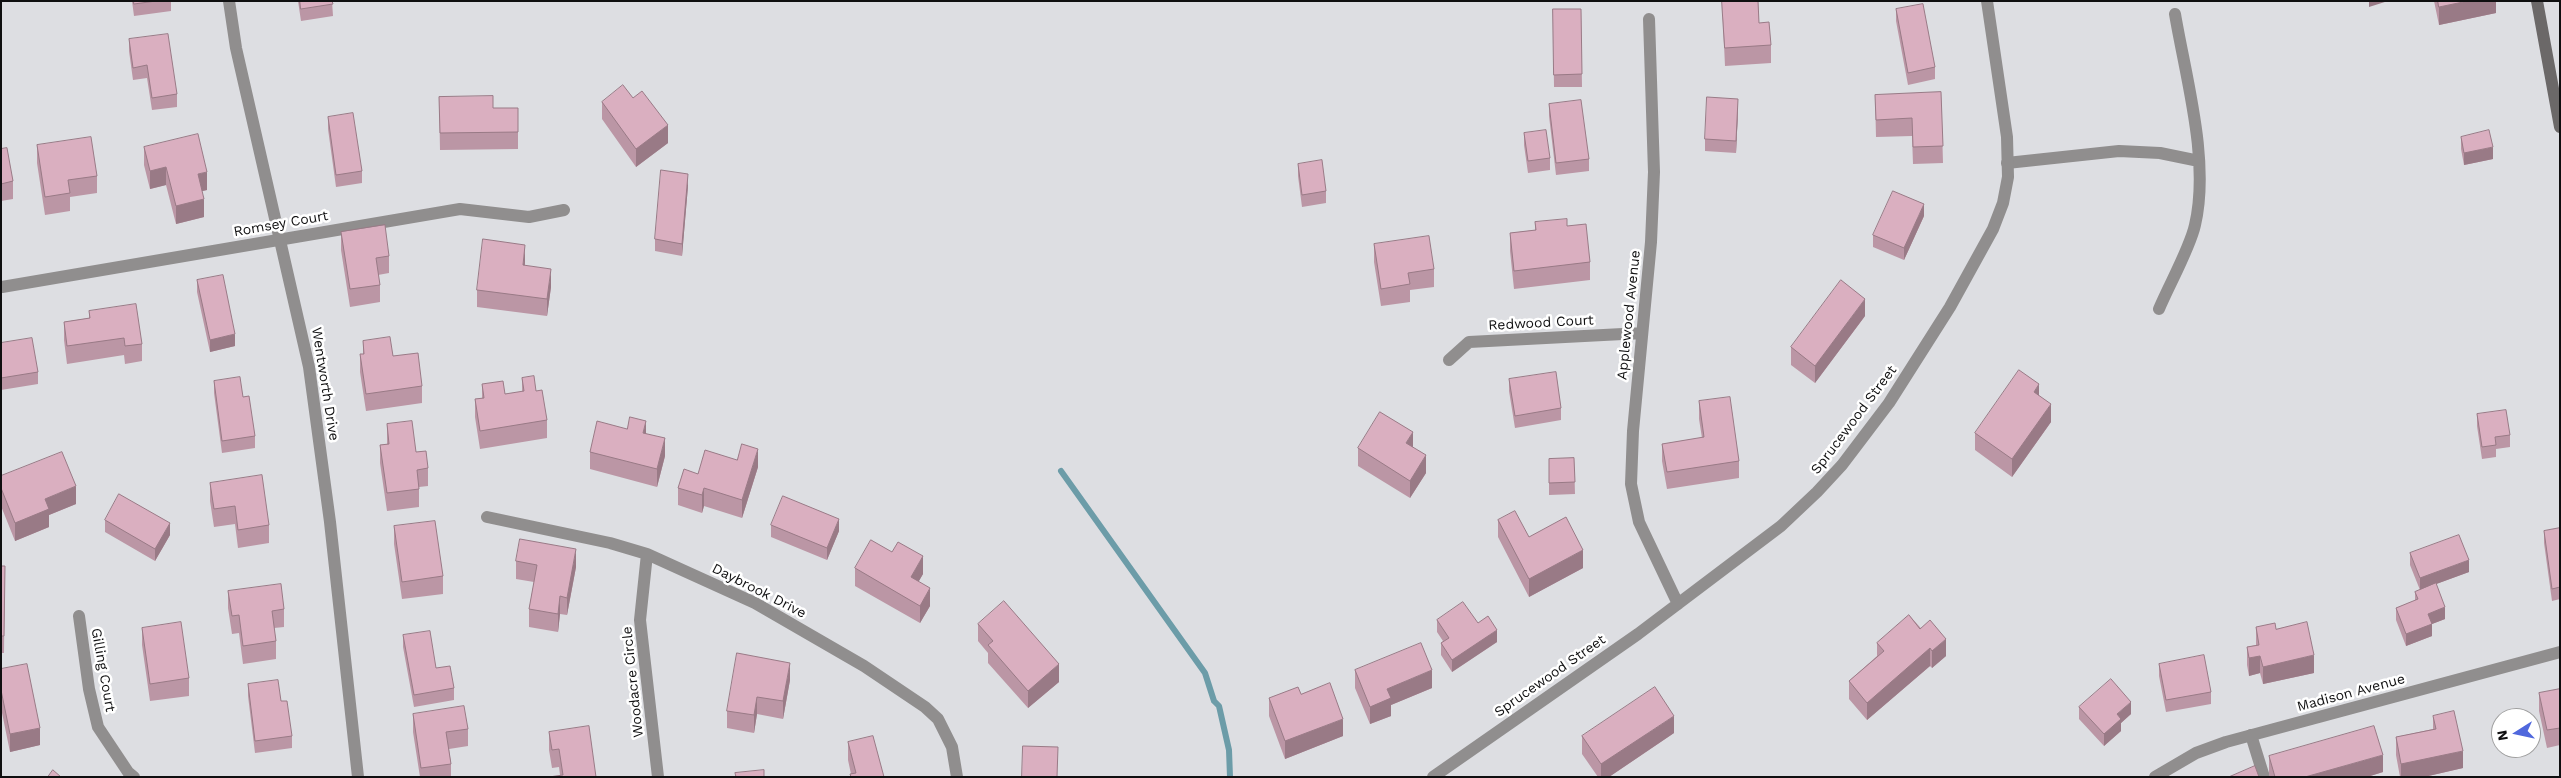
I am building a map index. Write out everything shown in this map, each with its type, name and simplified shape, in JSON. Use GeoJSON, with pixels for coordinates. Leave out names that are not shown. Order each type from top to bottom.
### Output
{"type":"FeatureCollection","features":[{"type":"Feature","properties":{"kind":"main road"},"geometry":{"type":"LineString","coordinates":[[2537,1],[2560,127]]}},
{"type":"Feature","properties":{"kind":"street","name":"Wentworth Drive"},"geometry":{"type":"LineString","coordinates":[[229,1],[236,48],[309,367],[330,522],[358,777]]}},
{"type":"Feature","properties":{"kind":"street","name":"Sprucewood Street"},"geometry":{"type":"LineString","coordinates":[[1432,777],[1678,604],[1784,523],[1842,465],[1889,402],[1950,306],[1993,229],[2003,203],[2008,177],[2007,137],[1987,1]]}},
{"type":"Feature","properties":{"kind":"street"},"geometry":{"type":"LineString","coordinates":[[2159,309],[2195,226],[2202,186],[2175,14]]}},
{"type":"Feature","properties":{"kind":"street","name":"Applewood Avenue"},"geometry":{"type":"LineString","coordinates":[[1649,19],[1654,172],[1651,242],[1632,431],[1631,484],[1639,522],[1678,604]]}},
{"type":"Feature","properties":{"kind":"street"},"geometry":{"type":"LineString","coordinates":[[2007,163],[2119,151],[2160,153],[2199,160]]}},
{"type":"Feature","properties":{"kind":"street","name":"Romsey Court"},"geometry":{"type":"LineString","coordinates":[[2,287],[460,209],[530,217],[564,210]]}},
{"type":"Feature","properties":{"kind":"street","name":"Redwood Court"},"geometry":{"type":"LineString","coordinates":[[1448,360],[1469,342],[1642,333]]}},
{"type":"Feature","properties":{"kind":"street","name":"Daybrook Drive"},"geometry":{"type":"LineString","coordinates":[[487,517],[610,543],[647,554],[755,603],[864,666],[925,707],[938,719],[952,747],[957,777]]}},
{"type":"Feature","properties":{"kind":"street","name":"Woodacre Circle"},"geometry":{"type":"LineString","coordinates":[[647,554],[640,620],[658,777]]}},
{"type":"Feature","properties":{"kind":"street","name":"Gilling Court"},"geometry":{"type":"LineString","coordinates":[[79,616],[89,689],[98,727],[122,765],[134,777]]}},
{"type":"Feature","properties":{"kind":"street","name":"Madison Avenue"},"geometry":{"type":"LineString","coordinates":[[2155,777],[2196,753],[2251,735],[2560,652]]}},
{"type":"Feature","properties":{"kind":"street"},"geometry":{"type":"LineString","coordinates":[[2251,735],[2264,777]]}},
{"type":"Feature","properties":{"kind":"building"},"geometry":{"type":"Polygon","coordinates":[[[134,1],[156,1],[134,4],[134,1]]]}},
{"type":"Feature","properties":{"kind":"building"},"geometry":{"type":"Polygon","coordinates":[[[300,1],[332,1],[333,4],[301,9],[300,1]]]}},
{"type":"Feature","properties":{"kind":"building"},"geometry":{"type":"Polygon","coordinates":[[[1722,1],[1758,1],[1759,23],[1769,22],[1771,45],[1725,48],[1722,1]]]}},
{"type":"Feature","properties":{"kind":"building"},"geometry":{"type":"Polygon","coordinates":[[[2438,1],[2468,1],[2439,7],[2438,1]]]}},
{"type":"Feature","properties":{"kind":"building"},"geometry":{"type":"Polygon","coordinates":[[[1923,4],[1935,67],[1908,73],[1896,9],[1923,4]]]}},
{"type":"Feature","properties":{"kind":"building"},"geometry":{"type":"Polygon","coordinates":[[[1553,9],[1581,9],[1582,74],[1554,75],[1553,9]]]}},
{"type":"Feature","properties":{"kind":"building"},"geometry":{"type":"Polygon","coordinates":[[[168,34],[177,94],[152,98],[147,65],[133,68],[129,39],[168,34]]]}},
{"type":"Feature","properties":{"kind":"building"},"geometry":{"type":"Polygon","coordinates":[[[623,85],[633,98],[642,91],[668,125],[636,149],[602,102],[623,85]]]}},
{"type":"Feature","properties":{"kind":"building"},"geometry":{"type":"Polygon","coordinates":[[[1941,92],[1943,146],[1913,147],[1912,118],[1876,120],[1875,95],[1941,92]]]}},
{"type":"Feature","properties":{"kind":"building"},"geometry":{"type":"Polygon","coordinates":[[[493,96],[493,108],[518,108],[518,132],[440,133],[439,97],[493,96]]]}},
{"type":"Feature","properties":{"kind":"building"},"geometry":{"type":"Polygon","coordinates":[[[1707,97],[1738,99],[1736,141],[1705,139],[1707,97]]]}},
{"type":"Feature","properties":{"kind":"building"},"geometry":{"type":"Polygon","coordinates":[[[1581,100],[1589,159],[1556,163],[1549,104],[1581,100]]]}},
{"type":"Feature","properties":{"kind":"building"},"geometry":{"type":"Polygon","coordinates":[[[353,113],[362,171],[336,175],[328,117],[353,113]]]}},
{"type":"Feature","properties":{"kind":"building"},"geometry":{"type":"Polygon","coordinates":[[[1546,130],[1550,158],[1528,161],[1524,133],[1546,130]]]}},
{"type":"Feature","properties":{"kind":"building"},"geometry":{"type":"Polygon","coordinates":[[[2489,130],[2493,147],[2464,153],[2461,137],[2489,130]]]}},
{"type":"Feature","properties":{"kind":"building"},"geometry":{"type":"Polygon","coordinates":[[[198,134],[207,172],[198,174],[204,199],[176,206],[166,167],[150,171],[144,147],[198,134]]]}},
{"type":"Feature","properties":{"kind":"building"},"geometry":{"type":"Polygon","coordinates":[[[91,137],[97,176],[68,180],[70,193],[45,197],[37,145],[91,137]]]}},
{"type":"Feature","properties":{"kind":"building"},"geometry":{"type":"Polygon","coordinates":[[[7,148],[13,181],[1,184],[1,149],[7,148]]]}},
{"type":"Feature","properties":{"kind":"building"},"geometry":{"type":"Polygon","coordinates":[[[1322,160],[1326,191],[1302,195],[1298,164],[1322,160]]]}},
{"type":"Feature","properties":{"kind":"building"},"geometry":{"type":"Polygon","coordinates":[[[661,170],[688,174],[682,244],[655,239],[661,170]]]}},
{"type":"Feature","properties":{"kind":"building"},"geometry":{"type":"Polygon","coordinates":[[[1893,191],[1924,204],[1904,248],[1873,235],[1893,191]]]}},
{"type":"Feature","properties":{"kind":"building"},"geometry":{"type":"Polygon","coordinates":[[[1567,219],[1567,226],[1586,224],[1590,262],[1514,271],[1510,233],[1536,230],[1535,222],[1567,219]]]}},
{"type":"Feature","properties":{"kind":"building"},"geometry":{"type":"Polygon","coordinates":[[[385,225],[389,256],[376,258],[380,285],[350,289],[341,232],[385,225]]]}},
{"type":"Feature","properties":{"kind":"building"},"geometry":{"type":"Polygon","coordinates":[[[1429,236],[1434,269],[1408,273],[1410,284],[1381,289],[1374,244],[1429,236]]]}},
{"type":"Feature","properties":{"kind":"building"},"geometry":{"type":"Polygon","coordinates":[[[483,239],[525,245],[523,265],[551,269],[547,299],[477,290],[483,239]]]}},
{"type":"Feature","properties":{"kind":"building"},"geometry":{"type":"Polygon","coordinates":[[[223,275],[235,334],[210,340],[197,280],[223,275]]]}},
{"type":"Feature","properties":{"kind":"building"},"geometry":{"type":"Polygon","coordinates":[[[1841,280],[1865,299],[1815,366],[1791,347],[1841,280]]]}},
{"type":"Feature","properties":{"kind":"building"},"geometry":{"type":"Polygon","coordinates":[[[136,304],[142,344],[125,346],[124,338],[67,346],[64,322],[90,318],[89,311],[136,304]]]}},
{"type":"Feature","properties":{"kind":"building"},"geometry":{"type":"Polygon","coordinates":[[[390,337],[393,356],[418,353],[422,386],[366,394],[360,354],[364,354],[363,341],[390,337]]]}},
{"type":"Feature","properties":{"kind":"building"},"geometry":{"type":"Polygon","coordinates":[[[32,338],[38,372],[1,378],[1,343],[32,338]]]}},
{"type":"Feature","properties":{"kind":"building"},"geometry":{"type":"Polygon","coordinates":[[[2019,370],[2039,384],[2034,392],[2051,404],[2012,459],[1975,433],[2019,370]]]}},
{"type":"Feature","properties":{"kind":"building"},"geometry":{"type":"Polygon","coordinates":[[[1556,372],[1561,408],[1515,416],[1509,379],[1556,372]]]}},
{"type":"Feature","properties":{"kind":"building"},"geometry":{"type":"Polygon","coordinates":[[[534,376],[536,391],[542,390],[547,420],[480,431],[475,399],[484,398],[482,384],[503,381],[505,394],[524,391],[522,378],[534,376]]]}},
{"type":"Feature","properties":{"kind":"building"},"geometry":{"type":"Polygon","coordinates":[[[240,377],[243,397],[249,396],[255,436],[222,441],[214,381],[240,377]]]}},
{"type":"Feature","properties":{"kind":"building"},"geometry":{"type":"Polygon","coordinates":[[[1730,397],[1739,461],[1667,472],[1662,444],[1704,437],[1699,401],[1730,397]]]}},
{"type":"Feature","properties":{"kind":"building"},"geometry":{"type":"Polygon","coordinates":[[[2506,410],[2510,435],[2495,437],[2496,445],[2482,447],[2477,414],[2506,410]]]}},
{"type":"Feature","properties":{"kind":"building"},"geometry":{"type":"Polygon","coordinates":[[[1380,412],[1413,432],[1406,443],[1426,455],[1410,481],[1358,448],[1380,412]]]}},
{"type":"Feature","properties":{"kind":"building"},"geometry":{"type":"Polygon","coordinates":[[[630,417],[646,421],[643,433],[665,438],[657,469],[590,452],[597,421],[627,429],[630,417]]]}},
{"type":"Feature","properties":{"kind":"building"},"geometry":{"type":"Polygon","coordinates":[[[412,421],[416,452],[426,451],[428,468],[417,470],[419,489],[387,493],[380,445],[389,444],[387,424],[412,421]]]}},
{"type":"Feature","properties":{"kind":"building"},"geometry":{"type":"Polygon","coordinates":[[[742,444],[758,449],[742,500],[704,488],[702,495],[678,488],[684,469],[698,474],[705,450],[737,460],[742,444]]]}},
{"type":"Feature","properties":{"kind":"building"},"geometry":{"type":"Polygon","coordinates":[[[62,452],[76,486],[45,499],[49,509],[15,523],[1,488],[1,476],[62,452]]]}},
{"type":"Feature","properties":{"kind":"building"},"geometry":{"type":"Polygon","coordinates":[[[1574,458],[1575,482],[1549,483],[1549,459],[1574,458]]]}},
{"type":"Feature","properties":{"kind":"building"},"geometry":{"type":"Polygon","coordinates":[[[262,475],[269,525],[238,530],[235,506],[214,509],[210,483],[262,475]]]}},
{"type":"Feature","properties":{"kind":"building"},"geometry":{"type":"Polygon","coordinates":[[[119,494],[170,523],[155,549],[105,520],[119,494]]]}},
{"type":"Feature","properties":{"kind":"building"},"geometry":{"type":"Polygon","coordinates":[[[783,496],[839,519],[827,548],[771,525],[783,496]]]}},
{"type":"Feature","properties":{"kind":"building"},"geometry":{"type":"Polygon","coordinates":[[[1515,511],[1529,537],[1566,517],[1583,550],[1529,579],[1498,520],[1515,511]]]}},
{"type":"Feature","properties":{"kind":"building"},"geometry":{"type":"Polygon","coordinates":[[[435,521],[443,576],[402,582],[394,526],[435,521]]]}},
{"type":"Feature","properties":{"kind":"building"},"geometry":{"type":"Polygon","coordinates":[[[2560,528],[2560,587],[2552,589],[2544,531],[2560,528]]]}},
{"type":"Feature","properties":{"kind":"building"},"geometry":{"type":"Polygon","coordinates":[[[2459,535],[2469,560],[2420,578],[2410,553],[2459,535]]]}},
{"type":"Feature","properties":{"kind":"building"},"geometry":{"type":"Polygon","coordinates":[[[520,539],[576,549],[567,598],[560,596],[558,614],[529,609],[537,565],[516,561],[520,539]]]}},
{"type":"Feature","properties":{"kind":"building"},"geometry":{"type":"Polygon","coordinates":[[[871,540],[892,552],[898,542],[923,556],[911,577],[930,588],[920,606],[855,568],[871,540]]]}},
{"type":"Feature","properties":{"kind":"building"},"geometry":{"type":"Polygon","coordinates":[[[1,566],[5,566],[4,636],[1,636],[1,566]]]}},
{"type":"Feature","properties":{"kind":"building"},"geometry":{"type":"Polygon","coordinates":[[[2436,583],[2445,607],[2428,614],[2432,624],[2406,634],[2396,608],[2418,599],[2415,592],[2436,583]]]}},
{"type":"Feature","properties":{"kind":"building"},"geometry":{"type":"Polygon","coordinates":[[[281,584],[284,609],[272,611],[276,641],[243,646],[239,615],[232,616],[228,591],[281,584]]]}},
{"type":"Feature","properties":{"kind":"building"},"geometry":{"type":"Polygon","coordinates":[[[1004,601],[1059,664],[1028,691],[988,645],[993,641],[978,624],[1004,601]]]}},
{"type":"Feature","properties":{"kind":"building"},"geometry":{"type":"Polygon","coordinates":[[[1463,602],[1478,623],[1488,616],[1497,630],[1452,660],[1441,643],[1449,638],[1437,620],[1463,602]]]}},
{"type":"Feature","properties":{"kind":"building"},"geometry":{"type":"Polygon","coordinates":[[[1909,615],[1920,629],[1930,620],[1946,639],[1932,651],[1930,648],[1867,703],[1849,681],[1884,651],[1877,643],[1909,615]]]}},
{"type":"Feature","properties":{"kind":"building"},"geometry":{"type":"Polygon","coordinates":[[[181,622],[189,678],[150,684],[142,628],[181,622]]]}},
{"type":"Feature","properties":{"kind":"building"},"geometry":{"type":"Polygon","coordinates":[[[2307,622],[2314,655],[2263,667],[2260,656],[2249,658],[2247,647],[2259,645],[2256,627],[2275,623],[2276,629],[2307,622]]]}},
{"type":"Feature","properties":{"kind":"building"},"geometry":{"type":"Polygon","coordinates":[[[430,631],[436,668],[450,666],[454,688],[414,695],[403,635],[430,631]]]}},
{"type":"Feature","properties":{"kind":"building"},"geometry":{"type":"Polygon","coordinates":[[[1421,643],[1432,670],[1387,689],[1391,698],[1370,707],[1355,670],[1421,643]]]}},
{"type":"Feature","properties":{"kind":"building"},"geometry":{"type":"Polygon","coordinates":[[[737,653],[790,663],[783,701],[757,697],[754,715],[727,711],[737,653]]]}},
{"type":"Feature","properties":{"kind":"building"},"geometry":{"type":"Polygon","coordinates":[[[2204,655],[2211,692],[2166,700],[2159,664],[2204,655]]]}},
{"type":"Feature","properties":{"kind":"building"},"geometry":{"type":"Polygon","coordinates":[[[27,664],[40,728],[10,734],[1,690],[1,669],[27,664]]]}},
{"type":"Feature","properties":{"kind":"building"},"geometry":{"type":"Polygon","coordinates":[[[2111,679],[2131,702],[2117,714],[2121,719],[2104,734],[2079,707],[2111,679]]]}},
{"type":"Feature","properties":{"kind":"building"},"geometry":{"type":"Polygon","coordinates":[[[278,680],[281,701],[287,701],[292,736],[255,741],[248,684],[278,680]]]}},
{"type":"Feature","properties":{"kind":"building"},"geometry":{"type":"Polygon","coordinates":[[[1330,683],[1343,719],[1285,741],[1269,698],[1298,687],[1301,694],[1330,683]]]}},
{"type":"Feature","properties":{"kind":"building"},"geometry":{"type":"Polygon","coordinates":[[[1655,687],[1674,716],[1601,764],[1582,736],[1655,687]]]}},
{"type":"Feature","properties":{"kind":"building"},"geometry":{"type":"Polygon","coordinates":[[[2560,689],[2560,728],[2547,730],[2539,693],[2560,689]]]}},
{"type":"Feature","properties":{"kind":"building"},"geometry":{"type":"Polygon","coordinates":[[[464,706],[468,729],[446,732],[451,764],[421,768],[413,714],[464,706]]]}},
{"type":"Feature","properties":{"kind":"building"},"geometry":{"type":"Polygon","coordinates":[[[2454,711],[2463,751],[2401,764],[2396,737],[2436,729],[2433,716],[2454,711]]]}},
{"type":"Feature","properties":{"kind":"building"},"geometry":{"type":"Polygon","coordinates":[[[589,726],[596,777],[549,777],[563,775],[559,749],[552,750],[549,732],[589,726]]]}},
{"type":"Feature","properties":{"kind":"building"},"geometry":{"type":"Polygon","coordinates":[[[2374,726],[2383,755],[2305,777],[2275,777],[2269,756],[2374,726]]]}},
{"type":"Feature","properties":{"kind":"building"},"geometry":{"type":"Polygon","coordinates":[[[873,736],[884,777],[851,777],[850,774],[856,773],[848,742],[873,736]]]}},
{"type":"Feature","properties":{"kind":"building"},"geometry":{"type":"Polygon","coordinates":[[[1023,746],[1058,747],[1057,777],[1022,777],[1023,746]]]}},
{"type":"Feature","properties":{"kind":"building"},"geometry":{"type":"Polygon","coordinates":[[[2255,766],[2259,777],[2229,777],[2255,766]]]}},
{"type":"Feature","properties":{"kind":"building"},"geometry":{"type":"Polygon","coordinates":[[[53,770],[61,777],[48,777],[53,770]]]}},
{"type":"Feature","properties":{"kind":"building"},"geometry":{"type":"Polygon","coordinates":[[[764,770],[764,777],[736,777],[735,773],[764,770]]]}},
{"type":"Feature","properties":{"kind":"waterway"},"geometry":{"type":"LineString","coordinates":[[1061,471],[1205,673],[1214,701],[1219,706],[1229,750],[1230,777]]}}]}
